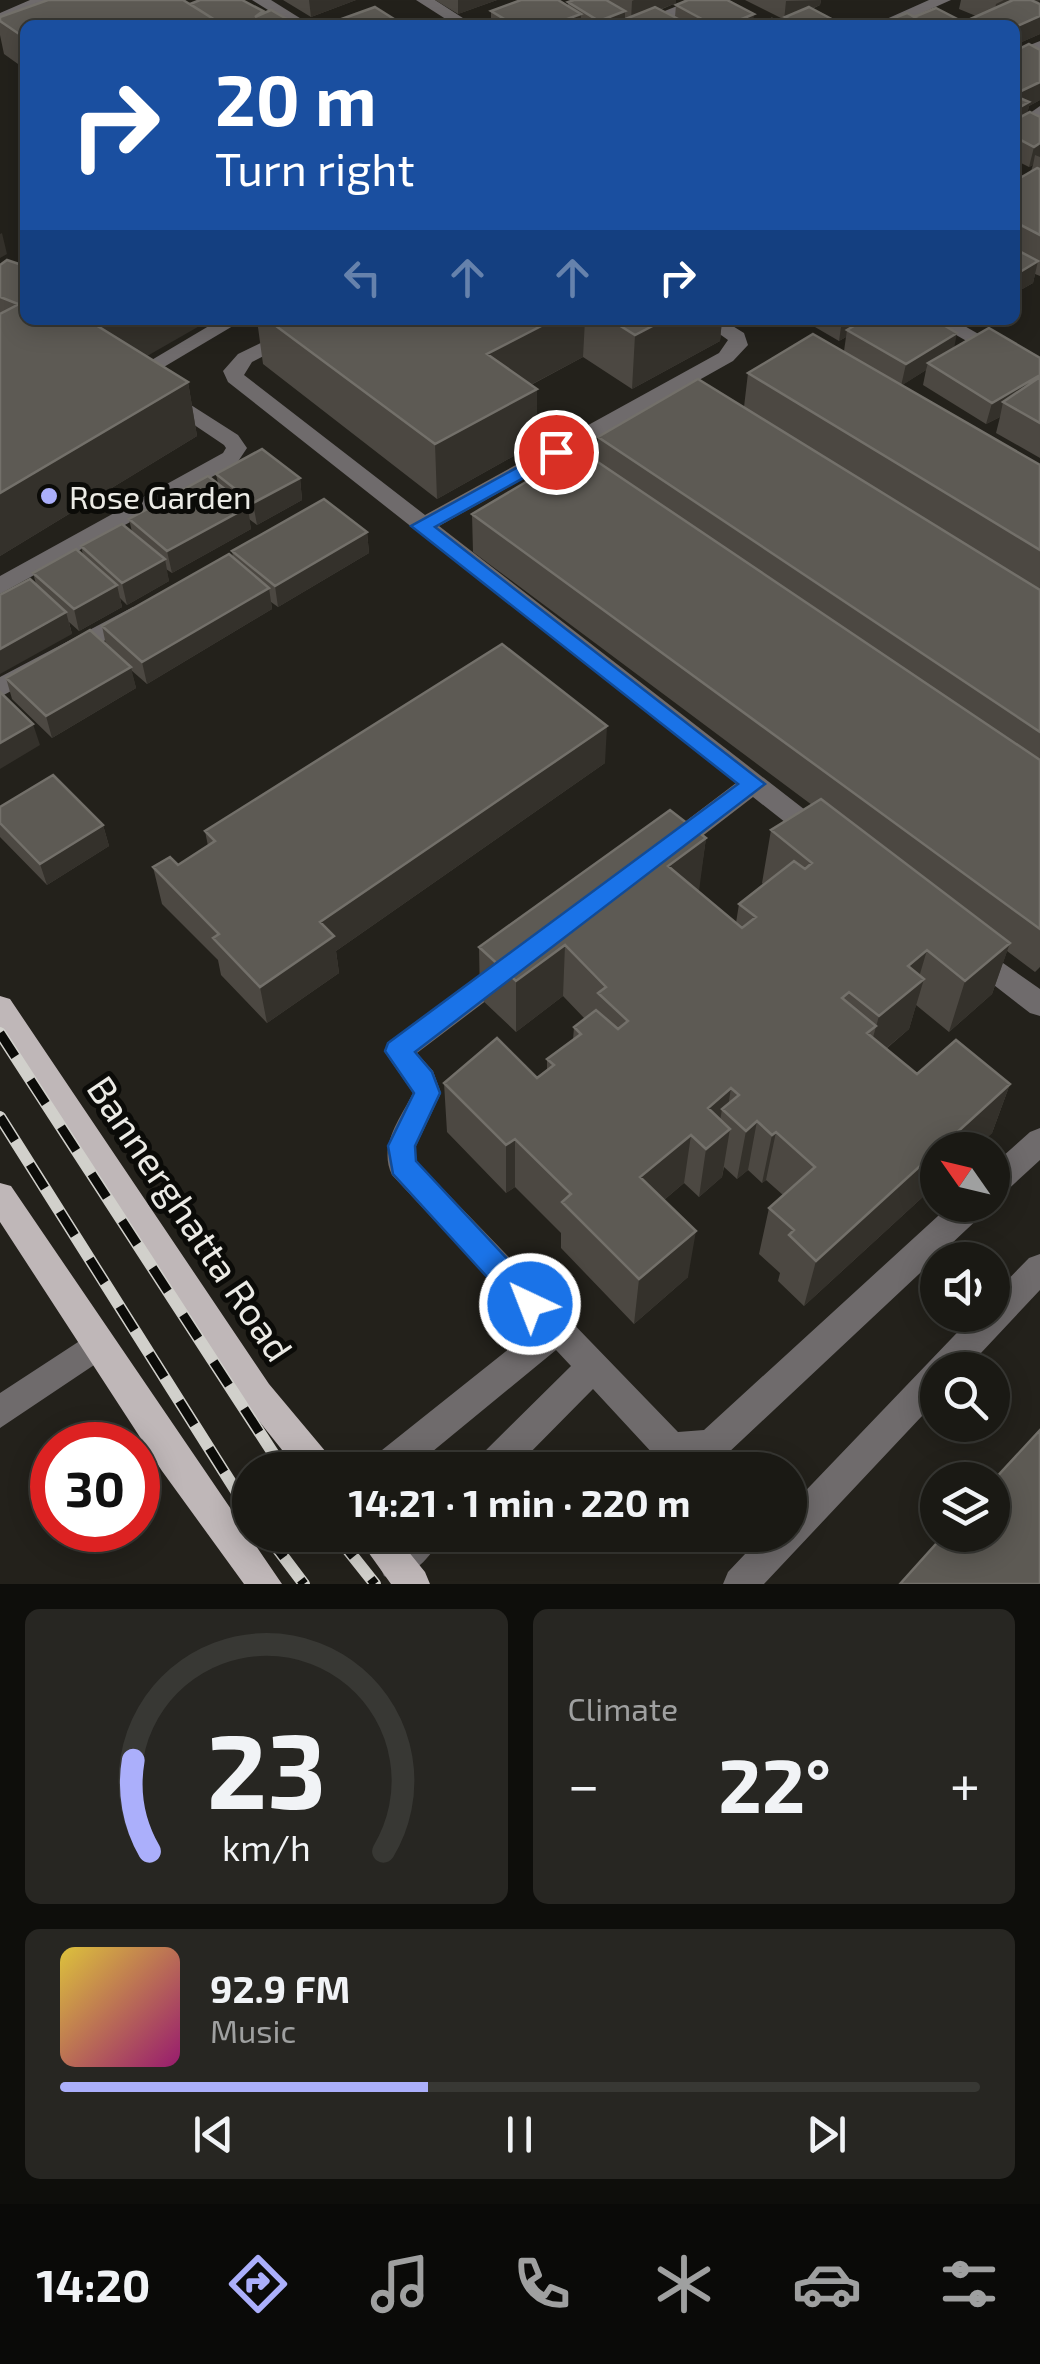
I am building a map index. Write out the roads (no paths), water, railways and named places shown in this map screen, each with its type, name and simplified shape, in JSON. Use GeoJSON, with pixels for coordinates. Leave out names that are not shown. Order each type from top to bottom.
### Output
{"type":"FeatureCollection","features":[{"type":"Feature","properties":{"kind":"main road","name":"Bannerghatta Road"},"geometry":{"type":"LineString","coordinates":[[0,1007],[258,1395],[305,1452]]}},
{"type":"Feature","properties":{"kind":"main road"},"geometry":{"type":"LineString","coordinates":[[0,1196],[174,1459],[265,1584]]}},
{"type":"Feature","properties":{"kind":"main road"},"geometry":{"type":"LineString","coordinates":[[386,1552],[405,1574]]}},
{"type":"Feature","properties":{"kind":"street"},"geometry":{"type":"LineString","coordinates":[[0,19],[44,0]]}},
{"type":"Feature","properties":{"kind":"street"},"geometry":{"type":"LineString","coordinates":[[260,0],[294,20]]}},
{"type":"Feature","properties":{"kind":"street"},"geometry":{"type":"LineString","coordinates":[[424,0],[458,20]]}},
{"type":"Feature","properties":{"kind":"street"},"geometry":{"type":"LineString","coordinates":[[652,20],[706,0]]}},
{"type":"Feature","properties":{"kind":"street"},"geometry":{"type":"LineString","coordinates":[[893,20],[943,0]]}},
{"type":"Feature","properties":{"kind":"street"},"geometry":{"type":"LineString","coordinates":[[1040,111],[1031,118],[1040,128]]}},
{"type":"Feature","properties":{"kind":"street"},"geometry":{"type":"LineString","coordinates":[[0,586],[230,458],[237,448],[231,440],[133,377],[224,325]]}},
{"type":"Feature","properties":{"kind":"street"},"geometry":{"type":"LineString","coordinates":[[313,325],[245,358],[233,371],[235,378],[844,854]]}},
{"type":"Feature","properties":{"kind":"street"},"geometry":{"type":"LineString","coordinates":[[421,526],[726,358],[738,344],[738,338],[718,325]]}},
{"type":"Feature","properties":{"kind":"street"},"geometry":{"type":"LineString","coordinates":[[949,325],[1040,377]]}},
{"type":"Feature","properties":{"kind":"street"},"geometry":{"type":"LineString","coordinates":[[0,688],[150,606]]}},
{"type":"Feature","properties":{"kind":"street"},"geometry":{"type":"LineString","coordinates":[[645,865],[754,784]]}},
{"type":"Feature","properties":{"kind":"street"},"geometry":{"type":"LineString","coordinates":[[950,935],[1040,1005]]}},
{"type":"Feature","properties":{"kind":"street"},"geometry":{"type":"LineString","coordinates":[[537,946],[398,1051],[423,1080],[427,1093],[401,1146],[402,1166],[667,1444],[680,1450],[696,1450],[715,1442],[953,1222]]}},
{"type":"Feature","properties":{"kind":"street"},"geometry":{"type":"LineString","coordinates":[[1010,1168],[1040,1141]]}},
{"type":"Feature","properties":{"kind":"street"},"geometry":{"type":"LineString","coordinates":[[960,1352],[1040,1268]]}},
{"type":"Feature","properties":{"kind":"street"},"geometry":{"type":"LineString","coordinates":[[406,1452],[556,1331]]}},
{"type":"Feature","properties":{"kind":"street"},"geometry":{"type":"LineString","coordinates":[[0,1412],[98,1344]]}},
{"type":"Feature","properties":{"kind":"street"},"geometry":{"type":"LineString","coordinates":[[508,1452],[592,1368]]}},
{"type":"Feature","properties":{"kind":"street"},"geometry":{"type":"LineString","coordinates":[[807,1513],[920,1395]]}},
{"type":"Feature","properties":{"kind":"street"},"geometry":{"type":"LineString","coordinates":[[740,1584],[770,1552]]}},
{"type":"Feature","properties":{"kind":"railway"},"geometry":{"type":"LineString","coordinates":[[0,1033],[272,1452]]}},
{"type":"Feature","properties":{"kind":"railway"},"geometry":{"type":"LineString","coordinates":[[0,1117],[232,1484]]}},
{"type":"Feature","properties":{"kind":"railway"},"geometry":{"type":"LineString","coordinates":[[280,1552],[304,1584]]}},
{"type":"Feature","properties":{"kind":"railway"},"geometry":{"type":"LineString","coordinates":[[350,1552],[375,1584]]}},
{"type":"Feature","properties":{"kind":"place","name":"Rose Garden"},"geometry":{"type":"Point","coordinates":[49,496]}}]}
